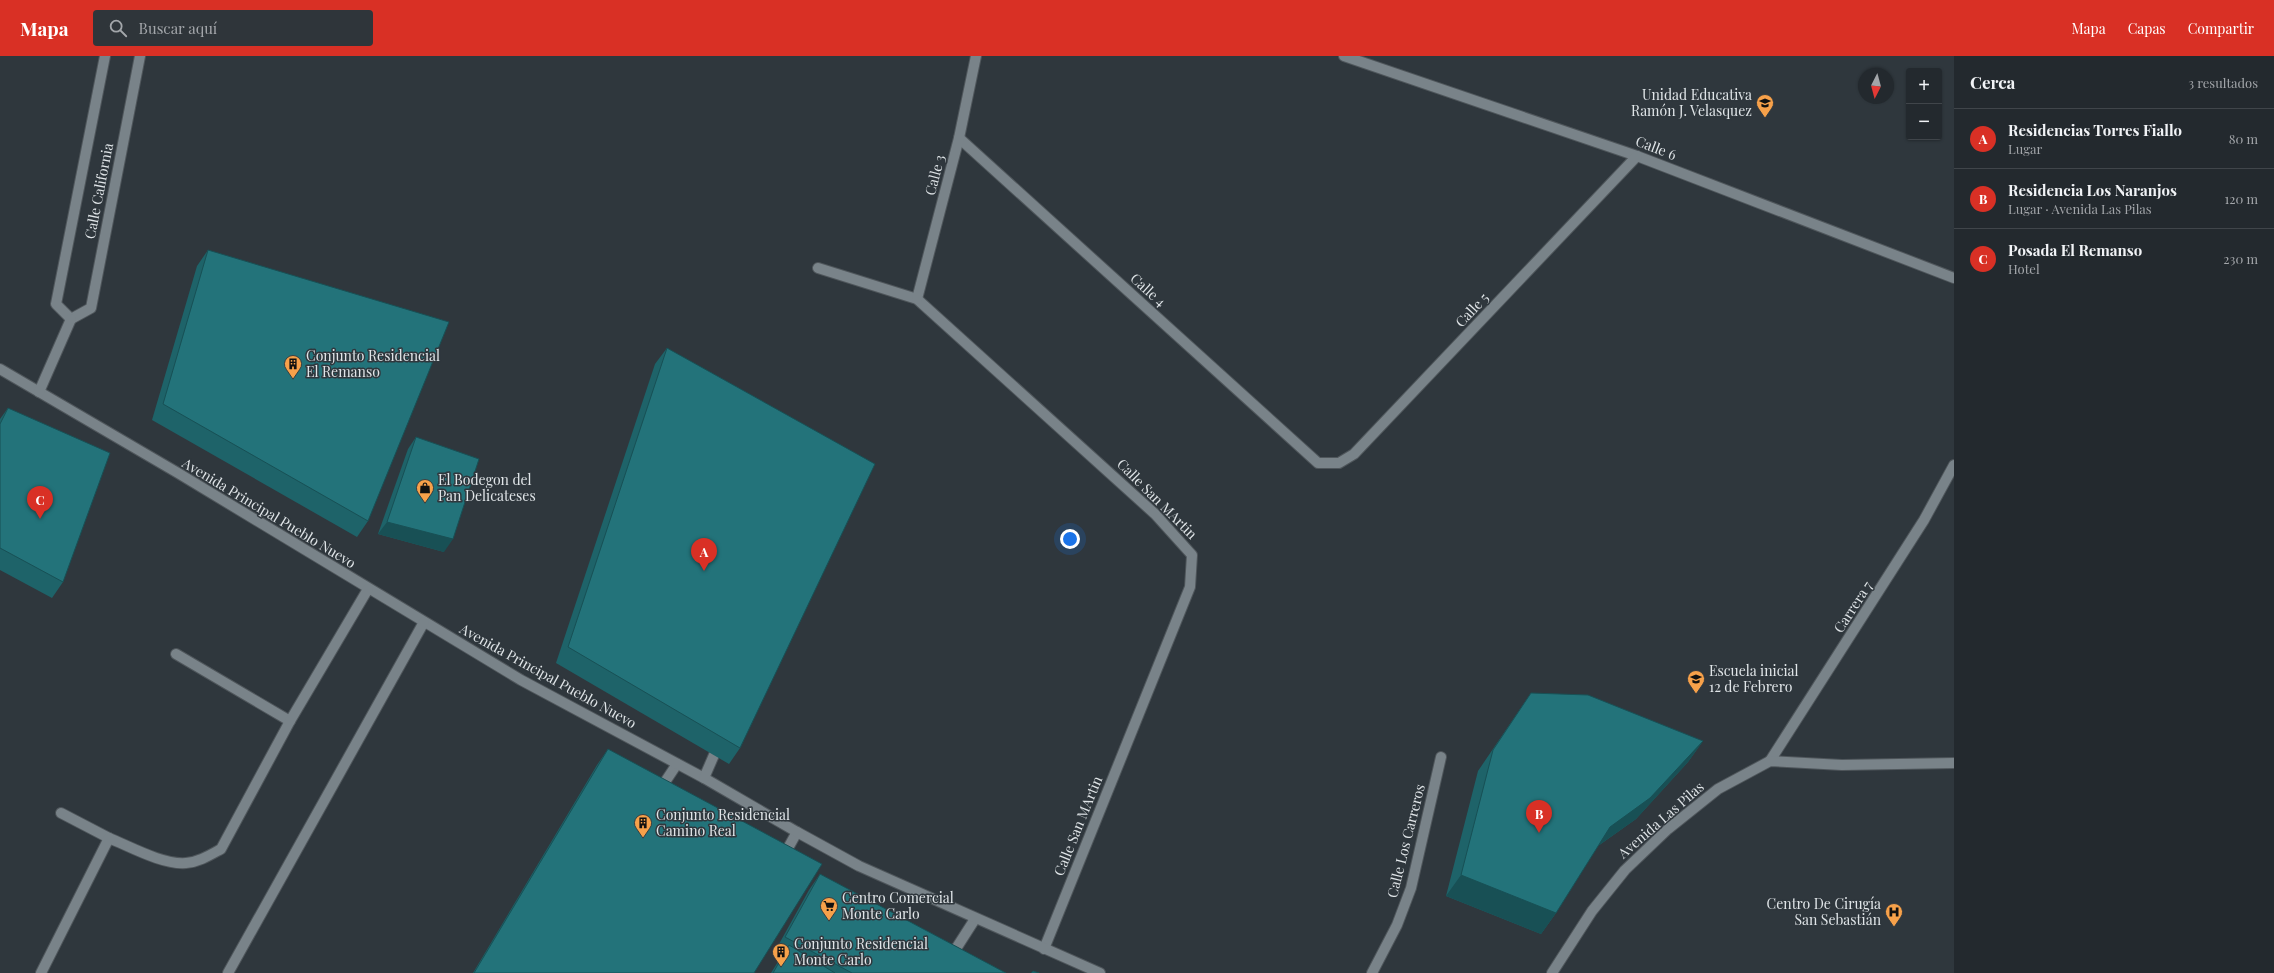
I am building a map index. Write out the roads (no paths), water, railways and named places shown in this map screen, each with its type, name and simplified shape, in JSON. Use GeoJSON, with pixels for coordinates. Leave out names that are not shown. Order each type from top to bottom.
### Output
{"type":"FeatureCollection","features":[{"type":"Feature","properties":{"kind":"street","name":"Calle California"},"geometry":{"type":"LineString","coordinates":[[105,56],[56,304],[70,319],[91,308],[140,56]]}},
{"type":"Feature","properties":{"kind":"street","name":"Calle 3"},"geometry":{"type":"LineString","coordinates":[[917,299],[959,138],[976,56]]}},
{"type":"Feature","properties":{"kind":"street","name":"Calle 6"},"geometry":{"type":"LineString","coordinates":[[1344,56],[1362,59],[1637,156],[1954,278]]}},
{"type":"Feature","properties":{"kind":"street","name":"Calle 4"},"geometry":{"type":"LineString","coordinates":[[959,138],[1318,463]]}},
{"type":"Feature","properties":{"kind":"street","name":"Calle 5"},"geometry":{"type":"LineString","coordinates":[[1318,463],[1339,463],[1354,454],[1637,156]]}},
{"type":"Feature","properties":{"kind":"street","name":"Calle San MArtin"},"geometry":{"type":"LineString","coordinates":[[818,268],[917,299],[1155,514],[1192,554],[1190,587],[1044,949]]}},
{"type":"Feature","properties":{"kind":"street"},"geometry":{"type":"LineString","coordinates":[[39,392],[70,319]]}},
{"type":"Feature","properties":{"kind":"street","name":"Avenida Principal Pueblo Nuevo"},"geometry":{"type":"LineString","coordinates":[[0,369],[521,680],[704,778],[797,832],[859,866],[975,919],[1100,973]]}},
{"type":"Feature","properties":{"kind":"street","name":"Carrera 7"},"geometry":{"type":"LineString","coordinates":[[1770,761],[1924,520],[1954,465]]}},
{"type":"Feature","properties":{"kind":"street"},"geometry":{"type":"LineString","coordinates":[[61,813],[109,838],[169,862],[186,863],[205,858],[221,849],[290,721],[368,589]]}},
{"type":"Feature","properties":{"kind":"street"},"geometry":{"type":"LineString","coordinates":[[228,973],[424,622]]}},
{"type":"Feature","properties":{"kind":"street"},"geometry":{"type":"LineString","coordinates":[[176,654],[290,721]]}},
{"type":"Feature","properties":{"kind":"street"},"geometry":{"type":"LineString","coordinates":[[704,778],[714,755]]}},
{"type":"Feature","properties":{"kind":"street","name":"Calle Los Carreros"},"geometry":{"type":"LineString","coordinates":[[1372,973],[1397,925],[1411,888],[1441,757]]}},
{"type":"Feature","properties":{"kind":"street"},"geometry":{"type":"LineString","coordinates":[[1770,761],[1842,765],[1954,763]]}},
{"type":"Feature","properties":{"kind":"street","name":"Avenida Las Pilas"},"geometry":{"type":"LineString","coordinates":[[1552,973],[1592,911],[1625,870],[1668,829],[1718,789],[1770,761]]}},
{"type":"Feature","properties":{"kind":"street"},"geometry":{"type":"LineString","coordinates":[[653,800],[677,764]]}},
{"type":"Feature","properties":{"kind":"street"},"geometry":{"type":"LineString","coordinates":[[778,864],[797,832]]}},
{"type":"Feature","properties":{"kind":"street"},"geometry":{"type":"LineString","coordinates":[[41,973],[109,838]]}},
{"type":"Feature","properties":{"kind":"street"},"geometry":{"type":"LineString","coordinates":[[946,963],[975,919]]}},
{"type":"Feature","properties":{"kind":"place","name":"Unidad Educativa Ramón J. Velasquez"},"geometry":{"type":"Point","coordinates":[1765,118]}},
{"type":"Feature","properties":{"kind":"place","name":"Conjunto Residencial El Remanso"},"geometry":{"type":"Point","coordinates":[293,379]}},
{"type":"Feature","properties":{"kind":"place","name":"El Bodegon del Pan Delicateses"},"geometry":{"type":"Point","coordinates":[425,503]}},
{"type":"Feature","properties":{"kind":"place","name":"Posada El Remanso"},"geometry":{"type":"Point","coordinates":[40,519]}},
{"type":"Feature","properties":{"kind":"place","name":"Residencias Torres Fiallo"},"geometry":{"type":"Point","coordinates":[704,571]}},
{"type":"Feature","properties":{"kind":"place","name":"Escuela inicial 12 de Febrero"},"geometry":{"type":"Point","coordinates":[1696,694]}},
{"type":"Feature","properties":{"kind":"place","name":"Residencia Los Naranjos"},"geometry":{"type":"Point","coordinates":[1539,833]}},
{"type":"Feature","properties":{"kind":"place","name":"Conjunto Residencial Camino Real"},"geometry":{"type":"Point","coordinates":[643,838]}},
{"type":"Feature","properties":{"kind":"place","name":"Centro Comercial Monte Carlo"},"geometry":{"type":"Point","coordinates":[829,921]}},
{"type":"Feature","properties":{"kind":"place","name":"Centro De Cirugía San Sebastián"},"geometry":{"type":"Point","coordinates":[1894,927]}},
{"type":"Feature","properties":{"kind":"place","name":"Conjunto Residencial Monte Carlo"},"geometry":{"type":"Point","coordinates":[781,967]}}]}
